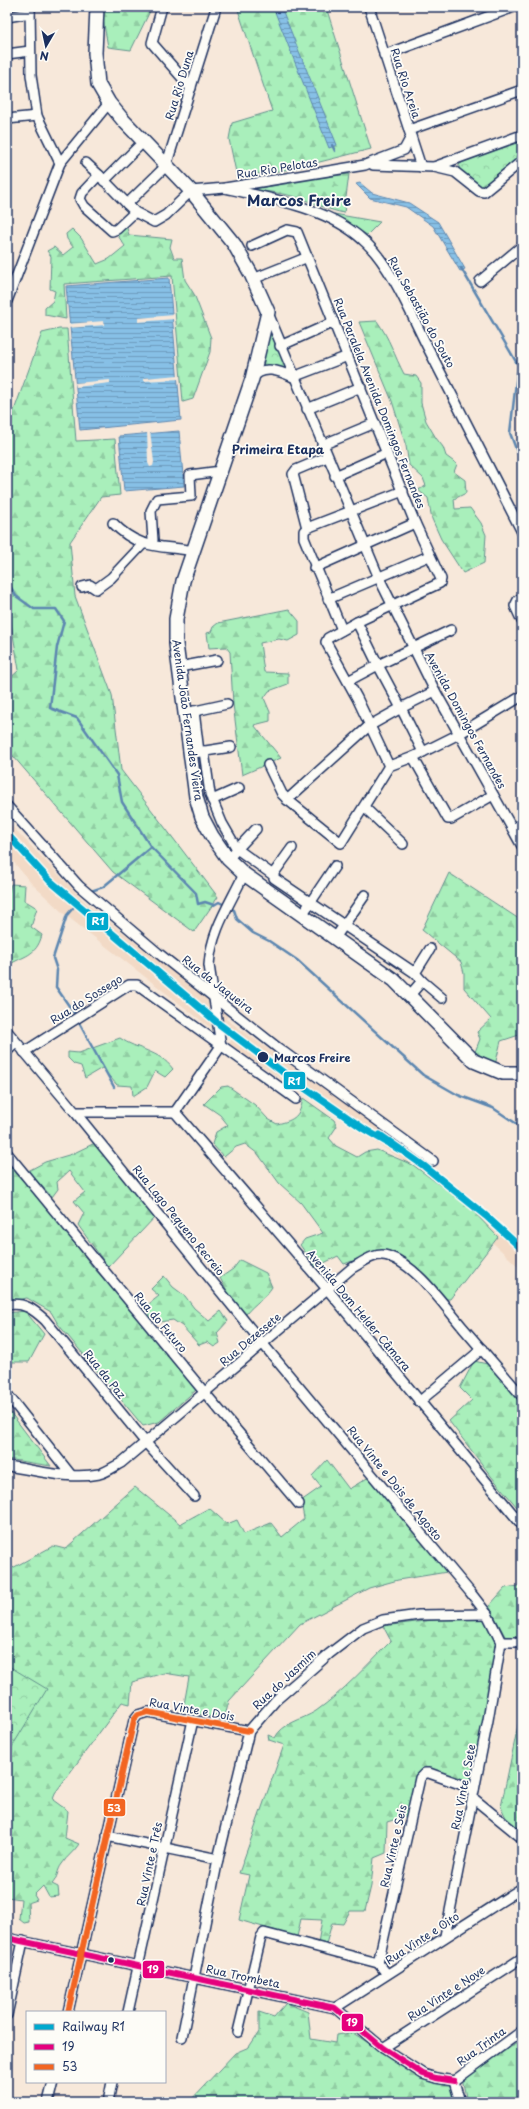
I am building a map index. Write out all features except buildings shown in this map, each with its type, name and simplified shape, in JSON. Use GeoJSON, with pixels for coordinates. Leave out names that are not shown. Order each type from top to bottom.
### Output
{"type":"FeatureCollection","features":[{"type":"Feature","properties":{"kind":"main road"},"geometry":{"type":"LineString","coordinates":[[97,7],[96,70],[98,84],[109,103],[143,142],[191,191],[234,244],[253,279],[268,312]]}},
{"type":"Feature","properties":{"kind":"main road","name":"Avenida João Fernandes Vieira"},"geometry":{"type":"LineString","coordinates":[[268,312],[252,379],[182,587],[176,619],[179,667],[198,752],[196,797],[202,816],[212,836],[228,859],[244,874],[369,962],[410,995],[474,1061],[503,1073],[522,1073]]}},
{"type":"Feature","properties":{"kind":"street"},"geometry":{"type":"LineString","coordinates":[[162,7],[152,43],[191,88]]}},
{"type":"Feature","properties":{"kind":"street","name":"Rua Rio Areia"},"geometry":{"type":"LineString","coordinates":[[369,7],[421,167]]}},
{"type":"Feature","properties":{"kind":"street"},"geometry":{"type":"LineString","coordinates":[[384,55],[514,7]]}},
{"type":"Feature","properties":{"kind":"street"},"geometry":{"type":"LineString","coordinates":[[7,16],[30,10],[30,51],[37,116],[60,163]]}},
{"type":"Feature","properties":{"kind":"street","name":"Rua Rio Duna"},"geometry":{"type":"LineString","coordinates":[[166,166],[215,11]]}},
{"type":"Feature","properties":{"kind":"street"},"geometry":{"type":"LineString","coordinates":[[7,54],[30,51]]}},
{"type":"Feature","properties":{"kind":"street"},"geometry":{"type":"LineString","coordinates":[[410,133],[522,90]]}},
{"type":"Feature","properties":{"kind":"street"},"geometry":{"type":"LineString","coordinates":[[7,300],[60,163],[109,103]]}},
{"type":"Feature","properties":{"kind":"street"},"geometry":{"type":"LineString","coordinates":[[7,119],[37,116]]}},
{"type":"Feature","properties":{"kind":"street","name":"Rua Rio Pelotas"},"geometry":{"type":"LineString","coordinates":[[191,191],[225,188],[365,165],[404,150],[410,133]]}},
{"type":"Feature","properties":{"kind":"street","name":"Rua Rio Pelotas"},"geometry":{"type":"LineString","coordinates":[[365,165],[434,167],[522,135]]}},
{"type":"Feature","properties":{"kind":"street"},"geometry":{"type":"LineString","coordinates":[[134,212],[117,229],[112,231],[81,203],[81,196],[143,142]]}},
{"type":"Feature","properties":{"kind":"street"},"geometry":{"type":"LineString","coordinates":[[434,167],[455,172],[479,191],[484,192],[522,161]]}},
{"type":"Feature","properties":{"kind":"street"},"geometry":{"type":"LineString","coordinates":[[86,162],[134,212],[151,222],[158,221],[191,191]]}},
{"type":"Feature","properties":{"kind":"street"},"geometry":{"type":"LineString","coordinates":[[127,204],[166,166]]}},
{"type":"Feature","properties":{"kind":"street","name":"Rua Sebastião do Souto"},"geometry":{"type":"LineString","coordinates":[[225,188],[289,204],[320,215],[358,236],[374,252],[405,303],[522,532]]}},
{"type":"Feature","properties":{"kind":"street","name":"Rua Paralela Avenida Domingos Fernandes"},"geometry":{"type":"LineString","coordinates":[[252,246],[287,230],[297,232],[388,452],[415,523],[429,556],[441,578],[441,582],[393,605]]}},
{"type":"Feature","properties":{"kind":"street"},"geometry":{"type":"LineString","coordinates":[[480,280],[522,246]]}},
{"type":"Feature","properties":{"kind":"street"},"geometry":{"type":"LineString","coordinates":[[253,279],[308,257]]}},
{"type":"Feature","properties":{"kind":"street","name":"Avenida Domingos Fernandes"},"geometry":{"type":"LineString","coordinates":[[268,312],[280,346],[335,476],[352,511],[379,578],[435,691],[522,846]]}},
{"type":"Feature","properties":{"kind":"street"},"geometry":{"type":"LineString","coordinates":[[280,346],[334,322]]}},
{"type":"Feature","properties":{"kind":"street"},"geometry":{"type":"LineString","coordinates":[[252,379],[260,372],[273,370],[293,377],[348,356]]}},
{"type":"Feature","properties":{"kind":"street"},"geometry":{"type":"LineString","coordinates":[[307,409],[361,387]]}},
{"type":"Feature","properties":{"kind":"street"},"geometry":{"type":"LineString","coordinates":[[322,445],[375,422]]}},
{"type":"Feature","properties":{"kind":"street"},"geometry":{"type":"LineString","coordinates":[[335,476],[388,452]]}},
{"type":"Feature","properties":{"kind":"street"},"geometry":{"type":"LineString","coordinates":[[307,528],[293,474],[296,470],[327,457]]}},
{"type":"Feature","properties":{"kind":"street"},"geometry":{"type":"LineString","coordinates":[[153,540],[151,510],[157,499],[191,496],[190,475],[221,471]]}},
{"type":"Feature","properties":{"kind":"street"},"geometry":{"type":"LineString","coordinates":[[342,630],[314,568],[304,538],[304,532],[307,528],[403,491]]}},
{"type":"Feature","properties":{"kind":"street"},"geometry":{"type":"LineString","coordinates":[[113,522],[128,537],[142,544],[194,550]]}},
{"type":"Feature","properties":{"kind":"street"},"geometry":{"type":"LineString","coordinates":[[314,568],[415,523]]}},
{"type":"Feature","properties":{"kind":"street"},"geometry":{"type":"LineString","coordinates":[[82,586],[90,585],[96,589],[111,578],[142,544]]}},
{"type":"Feature","properties":{"kind":"street"},"geometry":{"type":"LineString","coordinates":[[328,600],[429,556]]}},
{"type":"Feature","properties":{"kind":"street"},"geometry":{"type":"LineString","coordinates":[[519,601],[516,609],[522,621]]}},
{"type":"Feature","properties":{"kind":"street"},"geometry":{"type":"LineString","coordinates":[[389,766],[327,640],[357,622],[393,605]]}},
{"type":"Feature","properties":{"kind":"street"},"geometry":{"type":"LineString","coordinates":[[357,622],[423,752]]}},
{"type":"Feature","properties":{"kind":"street"},"geometry":{"type":"LineString","coordinates":[[348,681],[451,630]]}},
{"type":"Feature","properties":{"kind":"street"},"geometry":{"type":"LineString","coordinates":[[179,667],[217,660]]}},
{"type":"Feature","properties":{"kind":"street"},"geometry":{"type":"LineString","coordinates":[[287,800],[369,726],[435,691]]}},
{"type":"Feature","properties":{"kind":"street"},"geometry":{"type":"LineString","coordinates":[[268,765],[282,794],[287,800],[341,843],[389,766],[413,757],[459,734],[522,696]]}},
{"type":"Feature","properties":{"kind":"street"},"geometry":{"type":"LineString","coordinates":[[190,712],[227,704]]}},
{"type":"Feature","properties":{"kind":"street"},"geometry":{"type":"LineString","coordinates":[[231,747],[198,752],[212,800],[237,849],[309,902],[415,973],[442,998]]}},
{"type":"Feature","properties":{"kind":"street"},"geometry":{"type":"LineString","coordinates":[[413,757],[446,817],[450,819],[493,795]]}},
{"type":"Feature","properties":{"kind":"street"},"geometry":{"type":"LineString","coordinates":[[212,800],[239,788]]}},
{"type":"Feature","properties":{"kind":"street","name":"Rua da Jaqueira"},"geometry":{"type":"LineString","coordinates":[[7,806],[79,886],[158,953],[213,995],[278,1048],[433,1161]]}},
{"type":"Feature","properties":{"kind":"street"},"geometry":{"type":"LineString","coordinates":[[364,807],[403,844]]}},
{"type":"Feature","properties":{"kind":"street"},"geometry":{"type":"LineString","coordinates":[[513,829],[522,824]]}},
{"type":"Feature","properties":{"kind":"street"},"geometry":{"type":"LineString","coordinates":[[228,859],[256,829]]}},
{"type":"Feature","properties":{"kind":"street"},"geometry":{"type":"LineString","coordinates":[[273,875],[292,848]]}},
{"type":"Feature","properties":{"kind":"street"},"geometry":{"type":"LineString","coordinates":[[302,915],[309,902],[335,866]]}},
{"type":"Feature","properties":{"kind":"street"},"geometry":{"type":"LineString","coordinates":[[75,1112],[175,1112],[221,1046],[213,995],[210,954],[214,937],[244,874]]}},
{"type":"Feature","properties":{"kind":"street"},"geometry":{"type":"LineString","coordinates":[[335,938],[365,895]]}},
{"type":"Feature","properties":{"kind":"street"},"geometry":{"type":"LineString","coordinates":[[369,962],[377,947]]}},
{"type":"Feature","properties":{"kind":"street"},"geometry":{"type":"LineString","coordinates":[[415,973],[430,949]]}},
{"type":"Feature","properties":{"kind":"street"},"geometry":{"type":"LineString","coordinates":[[410,995],[422,981]]}},
{"type":"Feature","properties":{"kind":"street","name":"Rua do Sossego"},"geometry":{"type":"LineString","coordinates":[[24,1052],[129,985],[137,984],[296,1099]]}},
{"type":"Feature","properties":{"kind":"street","name":"Rua Lago Pequeno Recreio"},"geometry":{"type":"LineString","coordinates":[[7,1031],[75,1112],[263,1344]]}},
{"type":"Feature","properties":{"kind":"street"},"geometry":{"type":"LineString","coordinates":[[7,1051],[16,1043]]}},
{"type":"Feature","properties":{"kind":"street","name":"Avenida Dom Helder Câmara"},"geometry":{"type":"LineString","coordinates":[[175,1112],[328,1290],[522,1525]]}},
{"type":"Feature","properties":{"kind":"street","name":"Rua do Futuro"},"geometry":{"type":"LineString","coordinates":[[7,1153],[205,1393],[299,1504]]}},
{"type":"Feature","properties":{"kind":"street","name":"Rua Dezessete"},"geometry":{"type":"LineString","coordinates":[[7,1466],[71,1475],[101,1474],[121,1463],[328,1290],[352,1268],[378,1255],[388,1256],[402,1264],[422,1280],[522,1396]]}},
{"type":"Feature","properties":{"kind":"street","name":"Rua da Paz"},"geometry":{"type":"LineString","coordinates":[[7,1305],[25,1305],[33,1308],[45,1320],[146,1443],[194,1496]]}},
{"type":"Feature","properties":{"kind":"street","name":"Rua Vinte e Dois de Agosto"},"geometry":{"type":"LineString","coordinates":[[263,1344],[318,1408],[487,1614],[501,1642]]}},
{"type":"Feature","properties":{"kind":"street"},"geometry":{"type":"LineString","coordinates":[[420,1402],[482,1349]]}},
{"type":"Feature","properties":{"kind":"street"},"geometry":{"type":"LineString","coordinates":[[7,1394],[71,1475]]}},
{"type":"Feature","properties":{"kind":"street","name":"Rua do Jasmim"},"geometry":{"type":"LineString","coordinates":[[182,2037],[218,1859],[249,1731],[276,1700],[329,1654],[363,1628],[383,1620],[419,1615],[487,1614]]}},
{"type":"Feature","properties":{"kind":"street"},"geometry":{"type":"LineString","coordinates":[[501,1642],[522,1642]]}},
{"type":"Feature","properties":{"kind":"street","name":"Rua Vinte e Sete"},"geometry":{"type":"LineString","coordinates":[[445,1936],[474,1794],[501,1642]]}},
{"type":"Feature","properties":{"kind":"street","name":"Rua Vinte e Dois"},"geometry":{"type":"LineString","coordinates":[[68,2011],[131,1728],[138,1715],[148,1712],[249,1731]]}},
{"type":"Feature","properties":{"kind":"street","name":"Rua Vinte e Três"},"geometry":{"type":"LineString","coordinates":[[128,2011],[192,1720]]}},
{"type":"Feature","properties":{"kind":"street","name":"Rua Vinte e Seis"},"geometry":{"type":"LineString","coordinates":[[378,1963],[420,1778],[425,1773],[429,1773],[474,1794]]}},
{"type":"Feature","properties":{"kind":"street"},"geometry":{"type":"LineString","coordinates":[[474,1794],[522,1838]]}},
{"type":"Feature","properties":{"kind":"street"},"geometry":{"type":"LineString","coordinates":[[107,1836],[218,1859]]}},
{"type":"Feature","properties":{"kind":"street","name":"Rua Vinte e Oito"},"geometry":{"type":"LineString","coordinates":[[335,2008],[522,1888]]}},
{"type":"Feature","properties":{"kind":"street"},"geometry":{"type":"LineString","coordinates":[[238,2032],[261,1937],[264,1933],[378,1963],[387,1974]]}},
{"type":"Feature","properties":{"kind":"street","name":"Rua Trombeta"},"geometry":{"type":"LineString","coordinates":[[7,1938],[335,2008],[383,2048],[428,2076],[454,2081]]}},
{"type":"Feature","properties":{"kind":"street"},"geometry":{"type":"LineString","coordinates":[[7,2015],[23,1941]]}},
{"type":"Feature","properties":{"kind":"street","name":"Rua Vinte e Nove"},"geometry":{"type":"LineString","coordinates":[[383,2048],[522,1958]]}},
{"type":"Feature","properties":{"kind":"street","name":"Rua Trinta"},"geometry":{"type":"LineString","coordinates":[[454,2081],[522,2031]]}},
{"type":"Feature","properties":{"kind":"street"},"geometry":{"type":"LineString","coordinates":[[454,2081],[460,2102]]}},
{"type":"Feature","properties":{"kind":"street"},"geometry":{"type":"LineString","coordinates":[[48,2102],[53,2083]]}},
{"type":"Feature","properties":{"kind":"street"},"geometry":{"type":"LineString","coordinates":[[108,2102],[112,2083]]}},
{"type":"Feature","properties":{"kind":"shaded area"},"geometry":{"type":"Polygon","coordinates":[[[7,821],[87,904],[228,1016],[226,1019],[422,1159],[514,1234],[522,1242],[522,1270],[493,1243],[498,1236],[468,1206],[413,1165],[404,1161],[229,1044],[232,1039],[207,1025],[63,913],[31,883],[7,854],[7,821]]]}},
{"type":"Feature","properties":{"kind":"green space"},"geometry":{"type":"Polygon","coordinates":[[[101,7],[152,7],[131,50],[108,47],[101,7]]]}},
{"type":"Feature","properties":{"kind":"green space"},"geometry":{"type":"Polygon","coordinates":[[[237,7],[326,7],[371,149],[292,169],[237,177],[229,139],[232,123],[272,111],[237,7]]]}},
{"type":"Feature","properties":{"kind":"green space"},"geometry":{"type":"Polygon","coordinates":[[[522,142],[522,155],[482,190],[459,169],[459,165],[467,159],[514,143],[522,142]]]}},
{"type":"Feature","properties":{"kind":"green space"},"geometry":{"type":"Polygon","coordinates":[[[349,174],[344,213],[288,195],[237,188],[349,174]]]}},
{"type":"Feature","properties":{"kind":"green space"},"geometry":{"type":"Polygon","coordinates":[[[334,214],[380,222],[367,235],[334,214]]]}},
{"type":"Feature","properties":{"kind":"green space"},"geometry":{"type":"Polygon","coordinates":[[[126,225],[129,235],[172,239],[170,247],[174,258],[182,258],[185,280],[194,294],[211,338],[210,352],[193,399],[183,402],[172,276],[64,284],[66,319],[45,315],[45,308],[53,301],[55,291],[50,289],[51,256],[47,251],[54,247],[63,255],[73,247],[67,239],[66,234],[72,229],[81,238],[97,264],[109,259],[125,246],[116,233],[126,225]]]}},
{"type":"Feature","properties":{"kind":"green space"},"geometry":{"type":"Polygon","coordinates":[[[377,321],[389,341],[404,374],[416,376],[421,383],[421,403],[426,421],[443,447],[446,456],[457,464],[454,472],[465,480],[466,493],[454,499],[455,509],[470,508],[481,523],[486,535],[484,563],[463,573],[441,539],[432,519],[428,498],[418,490],[426,486],[423,478],[409,465],[406,446],[392,401],[359,322],[377,321]]]}},
{"type":"Feature","properties":{"kind":"green space"},"geometry":{"type":"Polygon","coordinates":[[[59,329],[67,329],[76,441],[115,439],[120,495],[101,497],[70,542],[75,596],[112,695],[121,770],[218,897],[194,932],[113,872],[7,749],[7,681],[19,670],[10,617],[7,614],[7,430],[42,333],[59,329]]]}},
{"type":"Feature","properties":{"kind":"green space"},"geometry":{"type":"Polygon","coordinates":[[[270,329],[289,373],[272,366],[260,368],[270,329]]]}},
{"type":"Feature","properties":{"kind":"green space"},"geometry":{"type":"Polygon","coordinates":[[[289,609],[299,621],[299,635],[288,641],[279,639],[260,643],[264,672],[288,673],[288,684],[269,691],[264,698],[270,712],[270,721],[254,725],[281,758],[242,775],[233,704],[230,652],[226,647],[209,648],[207,633],[211,632],[213,627],[218,623],[289,609]]]}},
{"type":"Feature","properties":{"kind":"green space"},"geometry":{"type":"Polygon","coordinates":[[[449,873],[522,921],[522,1034],[501,1041],[495,1065],[475,1052],[480,1039],[477,1032],[491,1019],[464,988],[464,973],[461,962],[422,930],[449,873]]]}},
{"type":"Feature","properties":{"kind":"green space"},"geometry":{"type":"Polygon","coordinates":[[[11,884],[25,885],[24,900],[37,908],[31,927],[42,935],[33,952],[7,966],[7,892],[9,892],[11,884]]]}},
{"type":"Feature","properties":{"kind":"green space"},"geometry":{"type":"Polygon","coordinates":[[[120,1038],[155,1054],[173,1069],[165,1077],[155,1071],[147,1087],[133,1096],[132,1086],[117,1085],[102,1068],[85,1078],[81,1066],[74,1064],[68,1058],[68,1052],[79,1053],[120,1038]]]}},
{"type":"Feature","properties":{"kind":"green space"},"geometry":{"type":"Polygon","coordinates":[[[228,1086],[255,1105],[268,1119],[277,1124],[288,1121],[296,1116],[303,1098],[334,1120],[337,1126],[329,1138],[336,1146],[357,1157],[365,1152],[377,1150],[413,1165],[468,1206],[498,1237],[450,1299],[443,1299],[416,1268],[390,1251],[377,1252],[344,1264],[338,1256],[316,1267],[300,1245],[305,1239],[323,1233],[301,1203],[279,1183],[258,1154],[245,1144],[236,1147],[224,1157],[212,1144],[216,1132],[228,1125],[220,1115],[204,1104],[221,1087],[228,1086]]]}},
{"type":"Feature","properties":{"kind":"green space"},"geometry":{"type":"Polygon","coordinates":[[[99,1141],[133,1191],[155,1217],[108,1267],[78,1225],[84,1213],[74,1201],[85,1192],[69,1171],[57,1182],[58,1189],[52,1197],[28,1171],[45,1162],[72,1154],[99,1141]]]}},
{"type":"Feature","properties":{"kind":"green space"},"geometry":{"type":"Polygon","coordinates":[[[7,1162],[60,1224],[92,1266],[136,1315],[196,1390],[159,1422],[143,1426],[58,1324],[51,1312],[27,1298],[7,1302],[7,1162]]]}},
{"type":"Feature","properties":{"kind":"green space"},"geometry":{"type":"Polygon","coordinates":[[[240,1260],[266,1273],[272,1287],[267,1294],[246,1314],[231,1298],[220,1278],[233,1269],[240,1260]]]}},
{"type":"Feature","properties":{"kind":"green space"},"geometry":{"type":"Polygon","coordinates":[[[164,1276],[173,1287],[185,1296],[194,1308],[209,1321],[221,1311],[228,1321],[217,1333],[220,1343],[214,1347],[207,1342],[199,1345],[182,1326],[173,1320],[159,1322],[150,1317],[145,1307],[159,1296],[151,1289],[164,1276]]]}},
{"type":"Feature","properties":{"kind":"green space"},"geometry":{"type":"Polygon","coordinates":[[[25,1311],[44,1334],[29,1362],[7,1362],[7,1313],[25,1311]]]}},
{"type":"Feature","properties":{"kind":"green space"},"geometry":{"type":"Polygon","coordinates":[[[474,1361],[496,1366],[522,1399],[522,1513],[491,1476],[449,1421],[472,1400],[460,1388],[474,1361]]]}},
{"type":"Feature","properties":{"kind":"green space"},"geometry":{"type":"Polygon","coordinates":[[[7,1408],[51,1466],[7,1459],[7,1408]]]}},
{"type":"Feature","properties":{"kind":"green space"},"geometry":{"type":"Polygon","coordinates":[[[327,1460],[349,1489],[369,1477],[447,1572],[398,1580],[369,1588],[300,1624],[229,1701],[224,1720],[183,1710],[189,1677],[164,1673],[132,1682],[130,1704],[122,1702],[55,1793],[53,1800],[68,1811],[65,1838],[79,1844],[60,1866],[52,1884],[58,1887],[59,1896],[49,1897],[43,1886],[34,1895],[37,1900],[28,1903],[29,1922],[24,1923],[19,1919],[21,1899],[7,1897],[7,1571],[53,1546],[65,1549],[135,1487],[180,1524],[209,1508],[227,1524],[237,1520],[244,1534],[271,1523],[282,1537],[304,1519],[301,1501],[321,1487],[312,1476],[327,1460]]]}},
{"type":"Feature","properties":{"kind":"green space"},"geometry":{"type":"Polygon","coordinates":[[[519,1586],[522,1588],[522,1638],[506,1638],[489,1606],[505,1588],[519,1586]]]}},
{"type":"Feature","properties":{"kind":"green space"},"geometry":{"type":"Polygon","coordinates":[[[450,1618],[484,1619],[496,1642],[472,1787],[421,1769],[407,1816],[387,1822],[386,1853],[374,1858],[371,1886],[365,1911],[350,1911],[343,1924],[332,1923],[326,1944],[318,1943],[322,1920],[301,1919],[297,1937],[239,1920],[249,1875],[239,1873],[284,1745],[269,1740],[268,1735],[275,1738],[287,1725],[316,1711],[326,1704],[364,1669],[391,1641],[383,1626],[450,1618]]]}},
{"type":"Feature","properties":{"kind":"green space"},"geometry":{"type":"Polygon","coordinates":[[[7,1665],[47,1689],[7,1755],[7,1665]]]}},
{"type":"Feature","properties":{"kind":"green space"},"geometry":{"type":"Polygon","coordinates":[[[522,1706],[522,1831],[507,1820],[501,1807],[522,1706]]]}},
{"type":"Feature","properties":{"kind":"green space"},"geometry":{"type":"Polygon","coordinates":[[[286,2003],[308,2012],[311,2039],[335,2043],[336,2035],[353,2033],[414,2072],[453,2083],[457,2102],[189,2102],[235,2053],[249,2047],[259,2032],[259,2012],[274,2017],[286,2003]]]}},
{"type":"Feature","properties":{"kind":"green space"},"geometry":{"type":"Polygon","coordinates":[[[522,2040],[522,2102],[467,2102],[462,2078],[522,2040]]]}},
{"type":"Feature","properties":{"kind":"water"},"geometry":{"type":"Polygon","coordinates":[[[273,7],[281,7],[337,145],[329,148],[273,7]]]}},
{"type":"Feature","properties":{"kind":"water"},"geometry":{"type":"Polygon","coordinates":[[[360,183],[372,193],[409,203],[438,222],[465,269],[460,271],[433,226],[406,207],[370,198],[356,184],[360,183]]]}},
{"type":"Feature","properties":{"kind":"water"},"geometry":{"type":"Polygon","coordinates":[[[169,278],[181,420],[80,430],[66,286],[169,278]]]}},
{"type":"Feature","properties":{"kind":"water"},"geometry":{"type":"Polygon","coordinates":[[[179,431],[184,486],[124,491],[119,436],[179,431]]]}},
{"type":"Feature","properties":{"kind":"pier"},"geometry":{"type":"Polygon","coordinates":[[[174,315],[175,319],[138,322],[138,318],[174,315]]]}},
{"type":"Feature","properties":{"kind":"pier"},"geometry":{"type":"Polygon","coordinates":[[[104,321],[105,325],[68,328],[68,324],[104,321]]]}},
{"type":"Feature","properties":{"kind":"pier"},"geometry":{"type":"Polygon","coordinates":[[[179,375],[180,379],[144,381],[144,378],[179,375]]]}},
{"type":"Feature","properties":{"kind":"pier"},"geometry":{"type":"Polygon","coordinates":[[[110,380],[110,383],[76,387],[75,383],[110,380]]]}},
{"type":"Feature","properties":{"kind":"pier"},"geometry":{"type":"Polygon","coordinates":[[[147,431],[150,431],[154,462],[153,466],[150,467],[148,463],[147,431]]]}},
{"type":"Feature","properties":{"kind":"waterway"},"geometry":{"type":"LineString","coordinates":[[332,145],[335,151]]}},
{"type":"Feature","properties":{"kind":"waterway"},"geometry":{"type":"LineString","coordinates":[[461,268],[518,365],[510,433],[522,465]]}},
{"type":"Feature","properties":{"kind":"waterway"},"geometry":{"type":"LineString","coordinates":[[7,581],[16,596],[34,609],[56,609],[64,621],[57,647],[50,708],[77,718],[117,775],[122,802],[151,847],[196,893],[198,904],[205,902],[214,905],[219,902],[234,910],[237,919],[253,933],[269,941],[297,960],[423,1075],[458,1095],[493,1108],[520,1126],[519,1152],[522,1161]]}},
{"type":"Feature","properties":{"kind":"waterway"},"geometry":{"type":"LineString","coordinates":[[91,891],[103,887],[151,847]]}},
{"type":"Feature","properties":{"kind":"waterway"},"geometry":{"type":"LineString","coordinates":[[73,908],[67,915],[53,958],[57,970],[56,987],[76,1016]]}},
{"type":"Feature","properties":{"kind":"waterway"},"geometry":{"type":"LineString","coordinates":[[78,1021],[114,1087]]}},
{"type":"Feature","properties":{"kind":"rail line","name":"R1"},"geometry":{"type":"LineString","coordinates":[[7,834],[49,880],[219,1024],[296,1082],[364,1129],[400,1150]]}},
{"type":"Feature","properties":{"kind":"rail line","name":"R1"},"geometry":{"type":"LineString","coordinates":[[380,1135],[424,1166],[486,1216],[522,1249]]}},
{"type":"Feature","properties":{"kind":"transit line","name":"53"},"geometry":{"type":"LineString","coordinates":[[68,2011],[134,1720],[138,1715],[148,1712],[249,1731]]}},
{"type":"Feature","properties":{"kind":"transit line","name":"19"},"geometry":{"type":"LineString","coordinates":[[7,1938],[335,2008],[383,2048],[423,2074],[454,2081]]}},
{"type":"Feature","properties":{"kind":"place","name":"Marcos Freire"},"geometry":{"type":"Point","coordinates":[263,1057]}},
{"type":"Feature","properties":{"kind":"district","name":"Marcos Freire"},"geometry":{"type":"Point","coordinates":[299,199]}},
{"type":"Feature","properties":{"kind":"district","name":"Primeira Etapa"},"geometry":{"type":"Point","coordinates":[278,449]}}]}
